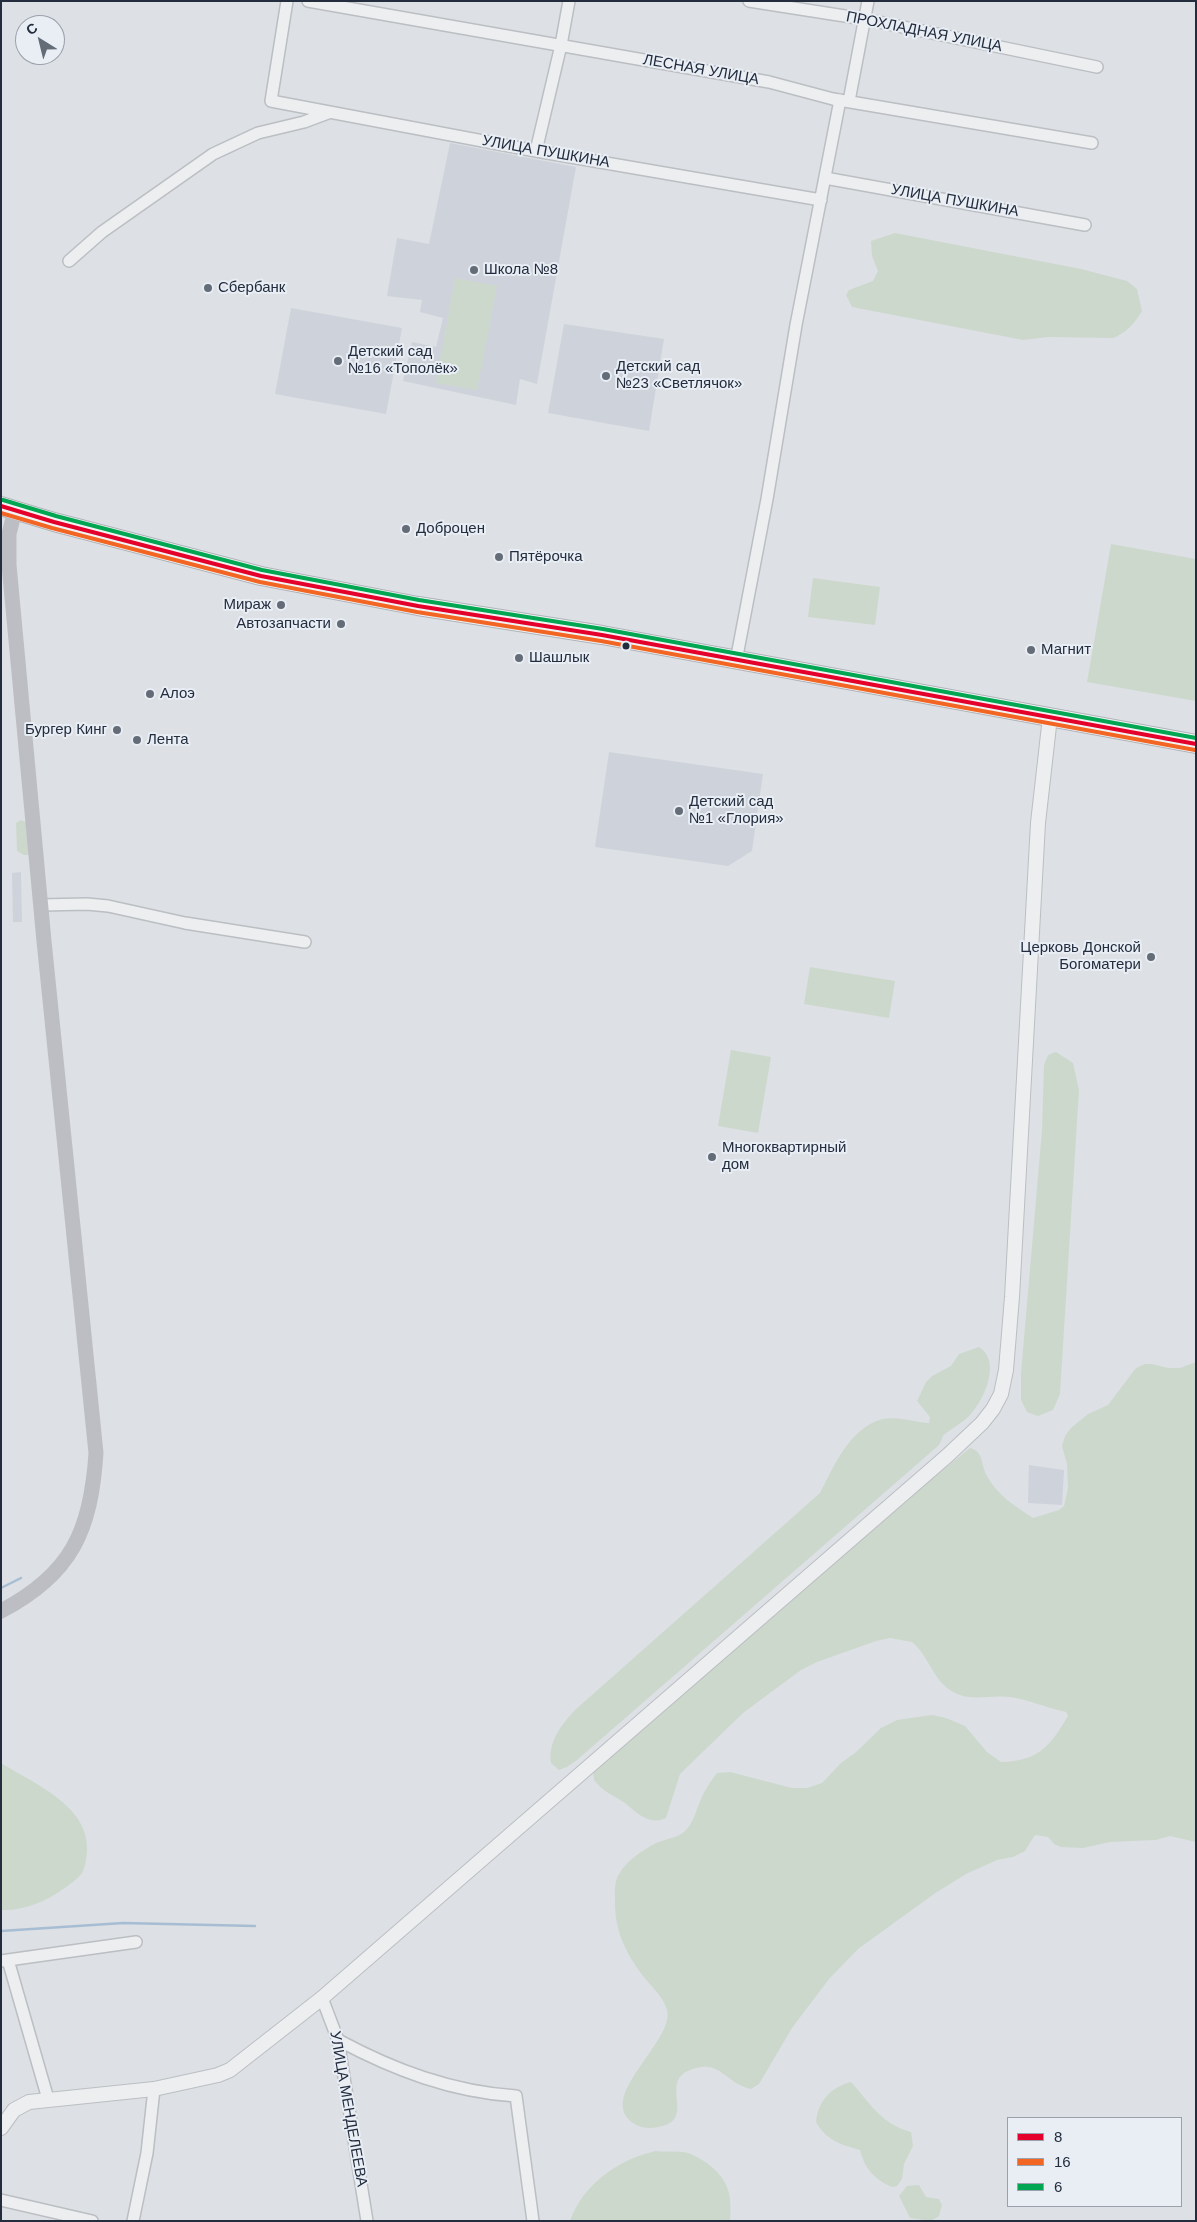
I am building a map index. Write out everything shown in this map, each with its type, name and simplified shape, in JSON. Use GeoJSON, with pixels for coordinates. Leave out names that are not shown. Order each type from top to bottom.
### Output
{"type":"FeatureCollection","features":[{"type":"Feature","properties":{"kind":"highway"},"geometry":{"type":"LineString","coordinates":[[8,508],[248,573],[418,606],[602,635],[736,661],[1020,710],[1196,744]]}},
{"type":"Feature","properties":{"kind":"main road"},"geometry":{"type":"LineString","coordinates":[[1,1611],[38,1589],[69,1555],[89,1511],[94,1485],[96,1453],[9,566],[8,508]]}},
{"type":"Feature","properties":{"kind":"street","name":"УЛИЦА ПУШКИНА"},"geometry":{"type":"LineString","coordinates":[[287,1],[271,101],[536,151],[821,200]]}},
{"type":"Feature","properties":{"kind":"street","name":"ЛЕСНАЯ УЛИЦА"},"geometry":{"type":"LineString","coordinates":[[308,1],[769,82],[844,100],[1092,143]]}},
{"type":"Feature","properties":{"kind":"street"},"geometry":{"type":"LineString","coordinates":[[536,151],[561,45],[569,1]]}},
{"type":"Feature","properties":{"kind":"street","name":"ПРОХЛАДНАЯ УЛИЦА"},"geometry":{"type":"LineString","coordinates":[[749,1],[864,19],[1097,67]]}},
{"type":"Feature","properties":{"kind":"street"},"geometry":{"type":"LineString","coordinates":[[736,661],[825,178],[868,1]]}},
{"type":"Feature","properties":{"kind":"street"},"geometry":{"type":"LineString","coordinates":[[69,261],[102,232],[213,154],[258,133],[304,122],[330,112]]}},
{"type":"Feature","properties":{"kind":"street","name":"УЛИЦА ПУШКИНА"},"geometry":{"type":"LineString","coordinates":[[825,178],[1085,225]]}},
{"type":"Feature","properties":{"kind":"street"},"geometry":{"type":"LineString","coordinates":[[1,2128],[14,2110],[29,2102],[48,2098],[154,2089],[187,2083],[230,2070],[322,1998],[947,1456],[982,1423],[997,1402],[1005,1378],[1012,1297],[1038,823],[1050,717]]}},
{"type":"Feature","properties":{"kind":"street"},"geometry":{"type":"LineString","coordinates":[[41,905],[87,904],[108,906],[185,923],[306,942]]}},
{"type":"Feature","properties":{"kind":"street"},"geometry":{"type":"LineString","coordinates":[[48,2098],[4,1960],[136,1942]]}},
{"type":"Feature","properties":{"kind":"street","name":"УЛИЦА МЕНДЕЛЕЕВА"},"geometry":{"type":"LineString","coordinates":[[322,1998],[338,2040],[367,2221]]}},
{"type":"Feature","properties":{"kind":"street"},"geometry":{"type":"LineString","coordinates":[[338,2040],[398,2069],[471,2091],[516,2096],[533,2221]]}},
{"type":"Feature","properties":{"kind":"street"},"geometry":{"type":"LineString","coordinates":[[133,2221],[147,2153],[154,2089]]}},
{"type":"Feature","properties":{"kind":"street"},"geometry":{"type":"LineString","coordinates":[[1,2200],[92,2221]]}},
{"type":"Feature","properties":{"kind":"shaded area","name":"Школа №8"},"geometry":{"type":"Polygon","coordinates":[[[450,143],[576,167],[537,384],[520,379],[516,405],[403,381],[412,342],[436,347],[443,318],[420,312],[422,300],[387,296],[397,238],[429,244],[450,143]]]}},
{"type":"Feature","properties":{"kind":"shaded area"},"geometry":{"type":"Polygon","coordinates":[[[895,233],[1081,269],[1127,281],[1137,289],[1142,311],[1130,327],[1113,338],[1048,337],[1023,340],[852,307],[846,295],[849,290],[873,281],[878,271],[872,256],[871,241],[895,233]]]}},
{"type":"Feature","properties":{"kind":"shaded area"},"geometry":{"type":"Polygon","coordinates":[[[455,278],[497,286],[477,390],[436,383],[455,278]]]}},
{"type":"Feature","properties":{"kind":"shaded area","name":"Детский сад №16 «Тополёк»"},"geometry":{"type":"Polygon","coordinates":[[[291,308],[402,328],[386,414],[275,394],[291,308]]]}},
{"type":"Feature","properties":{"kind":"shaded area","name":"Детский сад №23 «Светлячок»"},"geometry":{"type":"Polygon","coordinates":[[[564,324],[664,339],[649,431],[548,413],[564,324]]]}},
{"type":"Feature","properties":{"kind":"shaded area"},"geometry":{"type":"Polygon","coordinates":[[[1111,544],[1196,559],[1196,701],[1087,682],[1111,544]]]}},
{"type":"Feature","properties":{"kind":"shaded area"},"geometry":{"type":"Polygon","coordinates":[[[813,578],[880,587],[875,625],[808,617],[813,578]]]}},
{"type":"Feature","properties":{"kind":"shaded area","name":"Детский сад №1 «Глория»"},"geometry":{"type":"Polygon","coordinates":[[[609,752],[763,774],[752,851],[728,866],[595,847],[609,752]]]}},
{"type":"Feature","properties":{"kind":"shaded area"},"geometry":{"type":"Polygon","coordinates":[[[21,820],[27,823],[29,855],[24,855],[17,851],[16,823],[21,820]]]}},
{"type":"Feature","properties":{"kind":"shaded area"},"geometry":{"type":"Polygon","coordinates":[[[21,872],[22,922],[13,922],[12,873],[21,872]]]}},
{"type":"Feature","properties":{"kind":"shaded area"},"geometry":{"type":"Polygon","coordinates":[[[810,967],[895,981],[889,1018],[804,1004],[810,967]]]}},
{"type":"Feature","properties":{"kind":"shaded area"},"geometry":{"type":"Polygon","coordinates":[[[731,1050],[771,1057],[758,1133],[718,1126],[731,1050]]]}},
{"type":"Feature","properties":{"kind":"shaded area"},"geometry":{"type":"Polygon","coordinates":[[[1056,1052],[1073,1063],[1079,1090],[1060,1394],[1053,1410],[1038,1416],[1027,1412],[1021,1400],[1021,1373],[1042,1130],[1044,1065],[1048,1055],[1056,1052]]]}},
{"type":"Feature","properties":{"kind":"shaded area"},"geometry":{"type":"Polygon","coordinates":[[[979,1347],[986,1353],[990,1371],[981,1400],[967,1418],[945,1434],[938,1446],[577,1760],[559,1770],[551,1763],[552,1748],[557,1734],[575,1710],[820,1493],[844,1449],[861,1430],[871,1423],[889,1418],[929,1423],[930,1417],[917,1401],[926,1382],[932,1376],[951,1366],[959,1354],[979,1347]]]}},
{"type":"Feature","properties":{"kind":"shaded area"},"geometry":{"type":"Polygon","coordinates":[[[1196,1362],[1196,1842],[1170,1836],[1156,1840],[1110,1842],[1083,1848],[1061,1847],[1054,1844],[1048,1837],[1035,1835],[1025,1851],[1013,1857],[997,1860],[966,1874],[934,1894],[858,1949],[829,1979],[792,2028],[759,2084],[751,2089],[742,2086],[716,2069],[709,2067],[690,2070],[681,2076],[677,2083],[677,2109],[675,2117],[670,2123],[648,2128],[633,2123],[624,2112],[623,2099],[629,2084],[660,2037],[666,2023],[667,2010],[662,1999],[634,1964],[620,1934],[615,1912],[616,1880],[630,1860],[640,1852],[656,1843],[678,1836],[684,1832],[692,1821],[704,1792],[717,1773],[730,1772],[792,1788],[807,1788],[822,1783],[841,1763],[855,1753],[881,1728],[897,1720],[932,1715],[946,1718],[965,1726],[987,1752],[1001,1762],[1014,1761],[1025,1759],[1042,1750],[1055,1736],[1068,1716],[1066,1712],[1017,1698],[1002,1696],[970,1697],[955,1693],[942,1683],[922,1653],[912,1642],[890,1638],[876,1641],[817,1662],[801,1670],[743,1713],[680,1774],[666,1818],[654,1820],[639,1814],[601,1788],[594,1780],[593,1772],[862,1536],[970,1448],[978,1452],[991,1483],[1007,1500],[1033,1518],[1059,1510],[1064,1506],[1068,1488],[1067,1464],[1062,1446],[1065,1436],[1071,1428],[1088,1414],[1108,1405],[1136,1368],[1145,1364],[1152,1364],[1168,1368],[1180,1368],[1196,1362]]]}},
{"type":"Feature","properties":{"kind":"shaded area"},"geometry":{"type":"Polygon","coordinates":[[[1029,1465],[1064,1470],[1062,1505],[1028,1503],[1029,1465]]]}},
{"type":"Feature","properties":{"kind":"shaded area"},"geometry":{"type":"Polygon","coordinates":[[[1,1763],[43,1788],[70,1809],[79,1821],[85,1835],[87,1851],[84,1869],[71,1884],[43,1901],[27,1907],[10,1910],[1,1910],[1,1763]]]}},
{"type":"Feature","properties":{"kind":"shaded area"},"geometry":{"type":"Polygon","coordinates":[[[851,2082],[884,2118],[892,2124],[911,2132],[913,2146],[904,2164],[902,2179],[897,2186],[892,2187],[880,2181],[871,2173],[860,2150],[835,2141],[824,2133],[816,2122],[819,2108],[827,2096],[837,2087],[851,2082]]]}},
{"type":"Feature","properties":{"kind":"shaded area"},"geometry":{"type":"Polygon","coordinates":[[[656,2151],[680,2152],[696,2156],[714,2169],[728,2188],[730,2221],[570,2221],[584,2196],[604,2175],[629,2160],[656,2151]]]}},
{"type":"Feature","properties":{"kind":"shaded area"},"geometry":{"type":"Polygon","coordinates":[[[919,2185],[926,2197],[939,2199],[942,2205],[939,2216],[931,2221],[910,2218],[899,2196],[907,2186],[919,2185]]]}},
{"type":"Feature","properties":{"kind":"waterway"},"geometry":{"type":"LineString","coordinates":[[1,1588],[21,1578]]}},
{"type":"Feature","properties":{"kind":"waterway"},"geometry":{"type":"LineString","coordinates":[[1,1931],[123,1923],[255,1926]]}},
{"type":"Feature","properties":{"kind":"transit line","name":"6"},"geometry":{"type":"LineString","coordinates":[[3,500],[56,516],[262,570],[419,600],[603,629],[1196,738]]}},
{"type":"Feature","properties":{"kind":"transit line","name":"8"},"geometry":{"type":"LineString","coordinates":[[1,506],[54,522],[261,576],[418,606],[602,635],[1196,744]]}},
{"type":"Feature","properties":{"kind":"transit line","name":"16"},"geometry":{"type":"LineString","coordinates":[[1,513],[260,582],[417,612],[601,641],[1195,750]]}},
{"type":"Feature","properties":{"kind":"place","name":"Школа №8"},"geometry":{"type":"Point","coordinates":[474,270]}},
{"type":"Feature","properties":{"kind":"place","name":"Сбербанк"},"geometry":{"type":"Point","coordinates":[208,288]}},
{"type":"Feature","properties":{"kind":"place","name":"Детский сад №16 «Тополёк»"},"geometry":{"type":"Point","coordinates":[338,361]}},
{"type":"Feature","properties":{"kind":"place","name":"Детский сад №23 «Светлячок»"},"geometry":{"type":"Point","coordinates":[606,376]}},
{"type":"Feature","properties":{"kind":"place","name":"Доброцен"},"geometry":{"type":"Point","coordinates":[406,529]}},
{"type":"Feature","properties":{"kind":"place","name":"Пятёрочка"},"geometry":{"type":"Point","coordinates":[499,557]}},
{"type":"Feature","properties":{"kind":"place","name":"Мираж"},"geometry":{"type":"Point","coordinates":[281,605]}},
{"type":"Feature","properties":{"kind":"place","name":"Автозапчасти"},"geometry":{"type":"Point","coordinates":[341,624]}},
{"type":"Feature","properties":{"kind":"place","name":"Магнит"},"geometry":{"type":"Point","coordinates":[1031,650]}},
{"type":"Feature","properties":{"kind":"place","name":"Шашлык"},"geometry":{"type":"Point","coordinates":[519,658]}},
{"type":"Feature","properties":{"kind":"place","name":"Алоэ"},"geometry":{"type":"Point","coordinates":[150,694]}},
{"type":"Feature","properties":{"kind":"place","name":"Бургер Кинг"},"geometry":{"type":"Point","coordinates":[117,730]}},
{"type":"Feature","properties":{"kind":"place","name":"Лента"},"geometry":{"type":"Point","coordinates":[137,740]}},
{"type":"Feature","properties":{"kind":"place","name":"Детский сад №1 «Глория»"},"geometry":{"type":"Point","coordinates":[679,811]}},
{"type":"Feature","properties":{"kind":"place","name":"Церковь Донской Богоматери"},"geometry":{"type":"Point","coordinates":[1151,957]}},
{"type":"Feature","properties":{"kind":"place","name":"Многоквартирный дом"},"geometry":{"type":"Point","coordinates":[712,1157]}}]}
